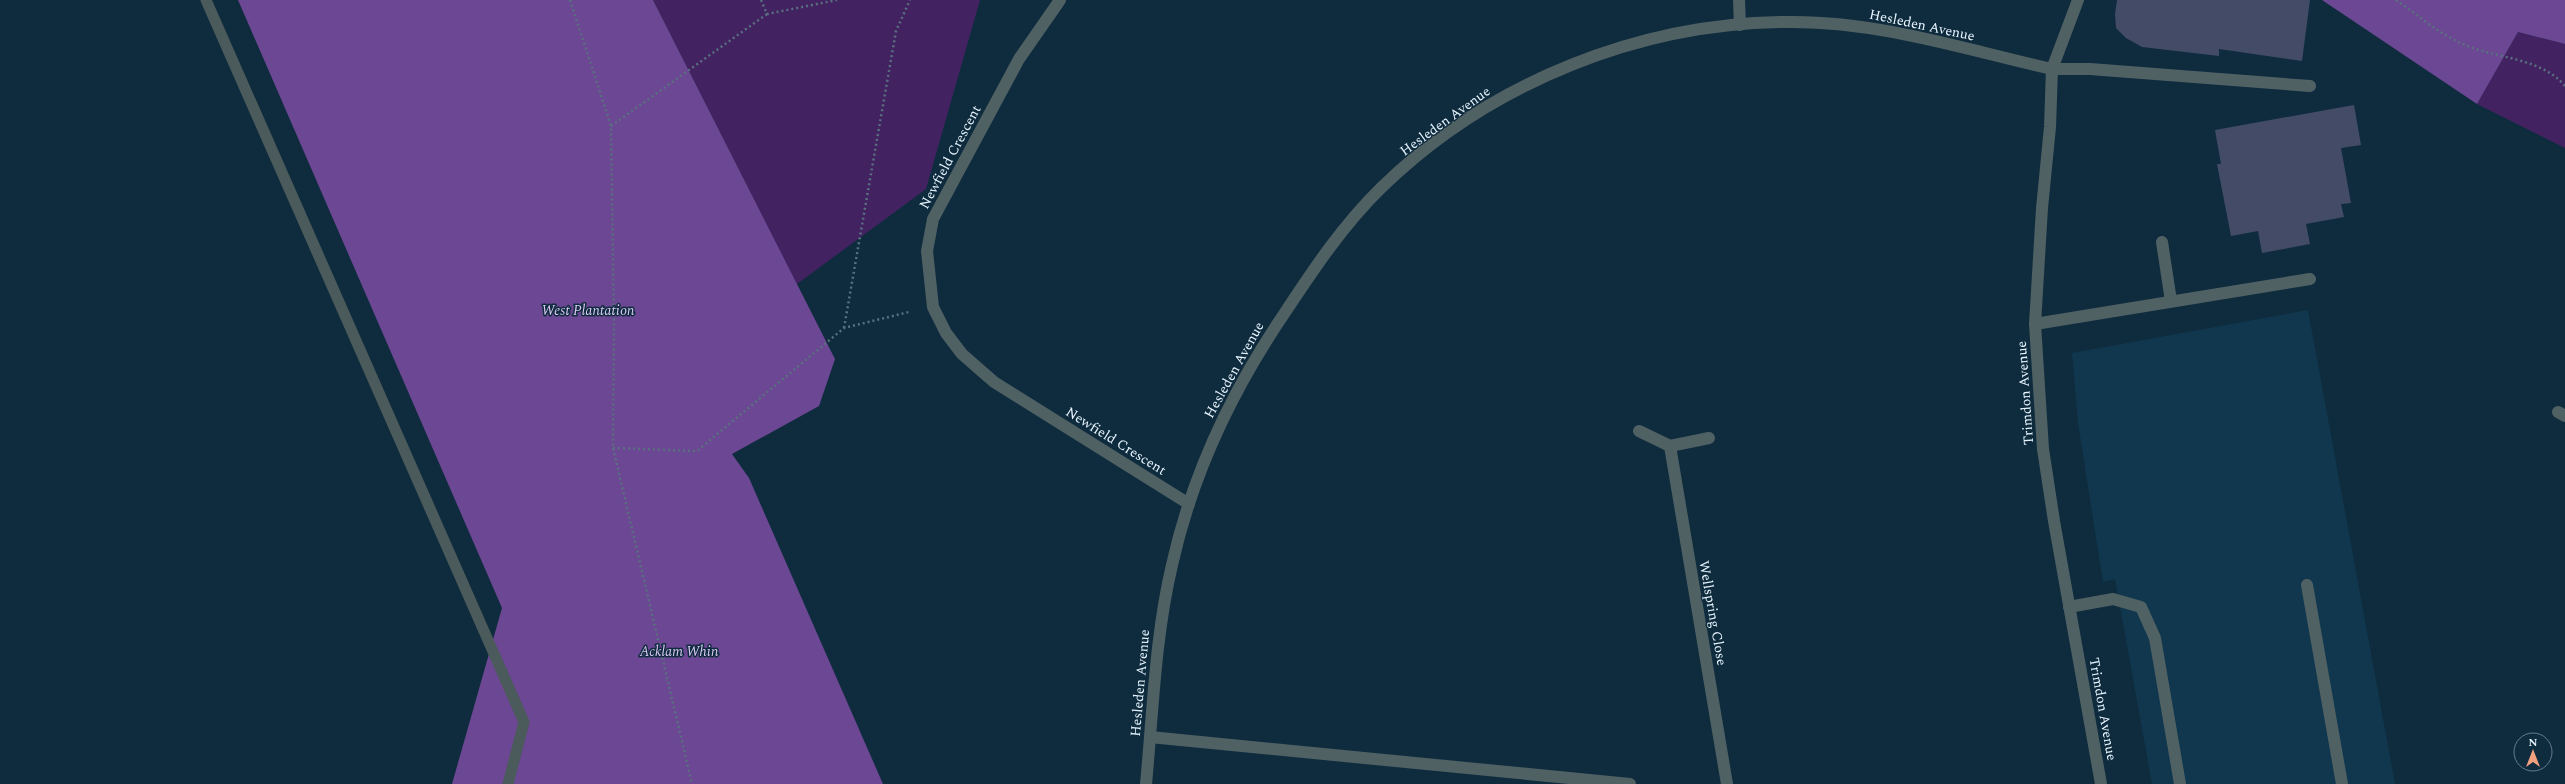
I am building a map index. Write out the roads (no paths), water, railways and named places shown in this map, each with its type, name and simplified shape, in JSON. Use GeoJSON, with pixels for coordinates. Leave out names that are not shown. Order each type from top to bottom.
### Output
{"type":"FeatureCollection","features":[{"type":"Feature","properties":{"kind":"street","name":"Newfield Crescent"},"geometry":{"type":"LineString","coordinates":[[1060,0],[1019,59],[933,219],[927,251],[933,307],[946,333],[962,354],[994,382],[1189,504]]}},
{"type":"Feature","properties":{"kind":"street"},"geometry":{"type":"LineString","coordinates":[[1739,0],[1740,25]]}},
{"type":"Feature","properties":{"kind":"street","name":"Trimdon Avenue"},"geometry":{"type":"LineString","coordinates":[[2078,0],[2052,69],[2050,127],[2041,216],[2035,324],[2043,449],[2069,607],[2101,784]]}},
{"type":"Feature","properties":{"kind":"street","name":"Hesleden Avenue"},"geometry":{"type":"LineString","coordinates":[[1146,784],[1159,633],[1172,563],[1189,504],[1226,412],[1267,338],[1322,256],[1381,188],[1437,141],[1509,93],[1571,64],[1630,44],[1682,33],[1740,25],[1790,22],[1834,23],[1899,34],[2052,69],[2090,69],[2310,86]]}},
{"type":"Feature","properties":{"kind":"street"},"geometry":{"type":"LineString","coordinates":[[2162,242],[2171,301]]}},
{"type":"Feature","properties":{"kind":"street"},"geometry":{"type":"LineString","coordinates":[[2035,324],[2310,279]]}},
{"type":"Feature","properties":{"kind":"street"},"geometry":{"type":"LineString","coordinates":[[1639,430],[1670,446],[1709,438]]}},
{"type":"Feature","properties":{"kind":"street","name":"Wellspring Close"},"geometry":{"type":"LineString","coordinates":[[1670,446],[1727,784]]}},
{"type":"Feature","properties":{"kind":"street"},"geometry":{"type":"LineString","coordinates":[[2307,585],[2342,784]]}},
{"type":"Feature","properties":{"kind":"street"},"geometry":{"type":"LineString","coordinates":[[2069,607],[2113,599],[2141,607],[2155,638],[2180,784]]}},
{"type":"Feature","properties":{"kind":"street"},"geometry":{"type":"LineString","coordinates":[[1150,737],[1630,784]]}},
{"type":"Feature","properties":{"kind":"waterway"},"geometry":{"type":"LineString","coordinates":[[206,0],[524,722],[508,784]]}},
{"type":"Feature","properties":{"kind":"park label","name":"West Plantation"},"geometry":{"type":"Point","coordinates":[588,310]}},
{"type":"Feature","properties":{"kind":"park label","name":"Acklam Whin"},"geometry":{"type":"Point","coordinates":[679,651]}}]}
